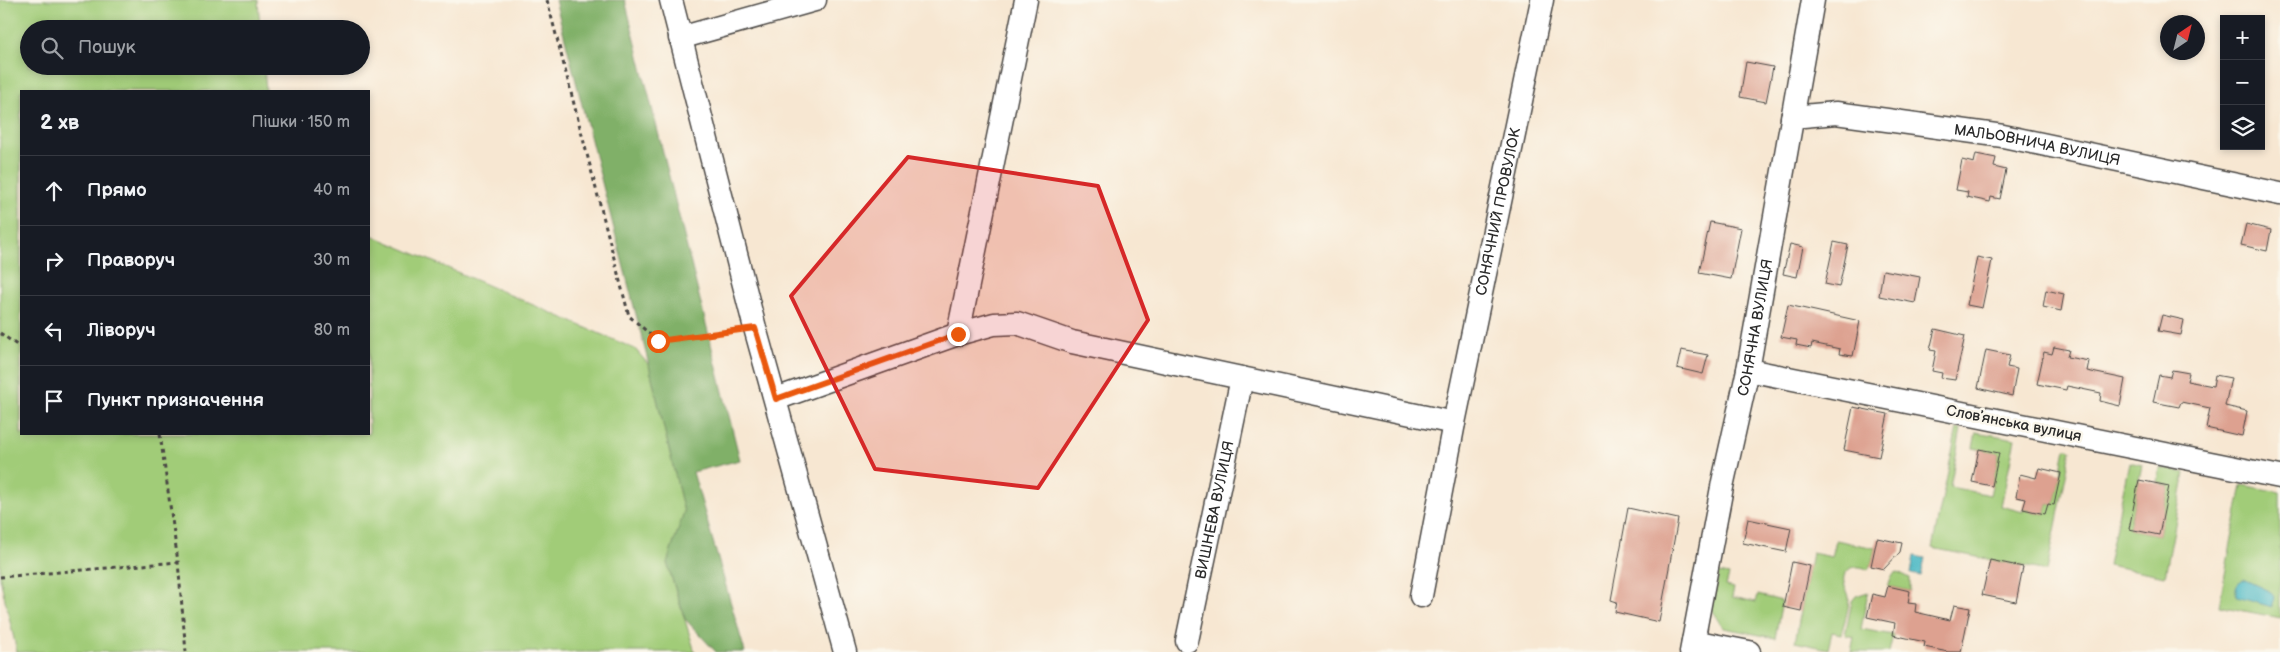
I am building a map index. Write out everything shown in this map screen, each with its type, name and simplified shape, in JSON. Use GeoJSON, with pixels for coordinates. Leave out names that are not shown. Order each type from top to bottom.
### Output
{"type":"FeatureCollection","features":[{"type":"Feature","properties":{"kind":"street"},"geometry":{"type":"LineString","coordinates":[[671,0],[755,328],[845,652]]}},
{"type":"Feature","properties":{"kind":"street"},"geometry":{"type":"LineString","coordinates":[[680,38],[815,0]]}},
{"type":"Feature","properties":{"kind":"street"},"geometry":{"type":"LineString","coordinates":[[958,334],[1026,0]]}},
{"type":"Feature","properties":{"kind":"street","name":"СОНЯЧНИЙ ПРОВУЛОК"},"geometry":{"type":"LineString","coordinates":[[1421,596],[1454,423],[1542,0]]}},
{"type":"Feature","properties":{"kind":"street","name":"СОНЯЧНА ВУЛИЦЯ"},"geometry":{"type":"LineString","coordinates":[[1692,646],[1723,482],[1748,370],[1813,0]]}},
{"type":"Feature","properties":{"kind":"street","name":"МАЛЬОВНИЧА ВУЛИЦЯ"},"geometry":{"type":"LineString","coordinates":[[1792,118],[1836,113],[2003,136],[2280,194]]}},
{"type":"Feature","properties":{"kind":"street"},"geometry":{"type":"LineString","coordinates":[[776,399],[958,334],[994,324],[1017,323],[1072,342],[1454,423]]}},
{"type":"Feature","properties":{"kind":"street","name":"Словʼянська вулиця"},"geometry":{"type":"LineString","coordinates":[[1748,370],[2280,476]]}},
{"type":"Feature","properties":{"kind":"street","name":"ВИШНЕВА ВУЛИЦЯ"},"geometry":{"type":"LineString","coordinates":[[1187,641],[1242,378]]}},
{"type":"Feature","properties":{"kind":"street"},"geometry":{"type":"LineString","coordinates":[[1692,646],[1749,652]]}},
{"type":"Feature","properties":{"kind":"path"},"geometry":{"type":"LineString","coordinates":[[547,0],[629,316],[658,341],[755,328]]}},
{"type":"Feature","properties":{"kind":"path"},"geometry":{"type":"LineString","coordinates":[[0,333],[20,347]]}},
{"type":"Feature","properties":{"kind":"path"},"geometry":{"type":"LineString","coordinates":[[160,435],[178,562],[186,652]]}},
{"type":"Feature","properties":{"kind":"path"},"geometry":{"type":"LineString","coordinates":[[0,577],[178,562]]}},
{"type":"Feature","properties":{"kind":"highlighted area"},"geometry":{"type":"Polygon","coordinates":[[[908,157],[1098,186],[1148,320],[1038,488],[875,469],[791,296],[908,157]]]}},
{"type":"Feature","properties":{"kind":"green space"},"geometry":{"type":"Polygon","coordinates":[[[0,0],[258,0],[259,20],[20,20],[20,75],[265,75],[266,90],[20,90],[20,435],[370,435],[370,234],[635,349],[649,365],[684,512],[667,563],[695,652],[17,652],[0,578],[0,0]]]}},
{"type":"Feature","properties":{"kind":"green space"},"geometry":{"type":"Polygon","coordinates":[[[555,0],[625,0],[740,460],[693,472],[745,652],[716,652],[685,619],[667,563],[684,512],[649,365],[555,0]]]}},
{"type":"Feature","properties":{"kind":"green space"},"geometry":{"type":"Polygon","coordinates":[[[1957,428],[1961,429],[1950,487],[1990,495],[1999,453],[1973,448],[1976,432],[2015,439],[2001,506],[2023,512],[2023,509],[2045,514],[2048,504],[2054,505],[2065,449],[2071,450],[2047,571],[1932,548],[1957,428]]]}},
{"type":"Feature","properties":{"kind":"green space"},"geometry":{"type":"Polygon","coordinates":[[[2129,462],[2142,465],[2129,529],[2159,535],[2169,486],[2158,483],[2160,468],[2185,473],[2165,576],[2108,565],[2129,462]]]}},
{"type":"Feature","properties":{"kind":"green space"},"geometry":{"type":"Polygon","coordinates":[[[2242,485],[2280,492],[2280,618],[2219,606],[2242,485]]]}},
{"type":"Feature","properties":{"kind":"green space"},"geometry":{"type":"Polygon","coordinates":[[[1836,540],[1875,548],[1871,566],[1868,570],[1860,567],[1851,568],[1845,574],[1844,583],[1849,598],[1847,612],[1841,634],[1832,632],[1828,649],[1795,642],[1812,553],[1832,557],[1836,540]]]}},
{"type":"Feature","properties":{"kind":"green space"},"geometry":{"type":"Polygon","coordinates":[[[1898,572],[1910,578],[1910,591],[1888,586],[1893,574],[1898,572]]]}},
{"type":"Feature","properties":{"kind":"green space"},"geometry":{"type":"Polygon","coordinates":[[[1719,573],[1729,575],[1726,586],[1734,588],[1732,597],[1756,602],[1758,595],[1782,601],[1775,638],[1724,628],[1711,608],[1719,573]]]}},
{"type":"Feature","properties":{"kind":"green space"},"geometry":{"type":"Polygon","coordinates":[[[1868,592],[1861,629],[1893,635],[1889,652],[1851,652],[1854,637],[1845,635],[1852,601],[1856,596],[1868,592]]]}},
{"type":"Feature","properties":{"kind":"water"},"geometry":{"type":"Polygon","coordinates":[[[1914,556],[1925,558],[1921,576],[1911,574],[1914,556]]]}},
{"type":"Feature","properties":{"kind":"water"},"geometry":{"type":"Polygon","coordinates":[[[2243,579],[2271,592],[2275,597],[2272,607],[2237,597],[2236,587],[2243,579]]]}},
{"type":"Feature","properties":{"kind":"building"},"geometry":{"type":"Polygon","coordinates":[[[1746,62],[1773,67],[1766,102],[1740,97],[1746,62]]]}},
{"type":"Feature","properties":{"kind":"building"},"geometry":{"type":"Polygon","coordinates":[[[1976,154],[1996,158],[1994,167],[2006,170],[2000,199],[1991,197],[1990,202],[1967,197],[1968,192],[1956,190],[1962,160],[1974,163],[1976,154]]]}},
{"type":"Feature","properties":{"kind":"building"},"geometry":{"type":"Polygon","coordinates":[[[1710,222],[1741,228],[1731,279],[1699,273],[1710,222]]]}},
{"type":"Feature","properties":{"kind":"building"},"geometry":{"type":"Polygon","coordinates":[[[2246,224],[2271,230],[2267,251],[2241,245],[2246,224]]]}},
{"type":"Feature","properties":{"kind":"building"},"geometry":{"type":"Polygon","coordinates":[[[1834,242],[1848,245],[1839,287],[1825,284],[1834,242]]]}},
{"type":"Feature","properties":{"kind":"building"},"geometry":{"type":"Polygon","coordinates":[[[1790,244],[1803,247],[1797,277],[1783,274],[1790,244]]]}},
{"type":"Feature","properties":{"kind":"building"},"geometry":{"type":"Polygon","coordinates":[[[1977,257],[1992,260],[1982,308],[1967,305],[1977,257]]]}},
{"type":"Feature","properties":{"kind":"building"},"geometry":{"type":"Polygon","coordinates":[[[1883,270],[1920,277],[1915,303],[1879,296],[1883,270]]]}},
{"type":"Feature","properties":{"kind":"building"},"geometry":{"type":"Polygon","coordinates":[[[2046,290],[2064,294],[2061,311],[2043,307],[2046,290]]]}},
{"type":"Feature","properties":{"kind":"building"},"geometry":{"type":"Polygon","coordinates":[[[1788,305],[1860,321],[1853,356],[1839,354],[1840,349],[1812,343],[1811,348],[1796,345],[1797,340],[1781,337],[1788,305]]]}},
{"type":"Feature","properties":{"kind":"building"},"geometry":{"type":"Polygon","coordinates":[[[2162,315],[2184,320],[2181,335],[2158,331],[2162,315]]]}},
{"type":"Feature","properties":{"kind":"building"},"geometry":{"type":"Polygon","coordinates":[[[1935,329],[1965,336],[1955,380],[1941,378],[1942,373],[1932,371],[1936,351],[1930,350],[1935,329]]]}},
{"type":"Feature","properties":{"kind":"building"},"geometry":{"type":"Polygon","coordinates":[[[2054,347],[2069,350],[2067,357],[2089,361],[2087,371],[2125,379],[2120,406],[2100,401],[2101,393],[2067,386],[2066,390],[2037,384],[2044,352],[2052,354],[2054,347]]]}},
{"type":"Feature","properties":{"kind":"building"},"geometry":{"type":"Polygon","coordinates":[[[1681,350],[1708,355],[1703,374],[1677,368],[1681,350]]]}},
{"type":"Feature","properties":{"kind":"building"},"geometry":{"type":"Polygon","coordinates":[[[1986,350],[2010,355],[2007,367],[2017,369],[2012,396],[1978,388],[1986,350]]]}},
{"type":"Feature","properties":{"kind":"building"},"geometry":{"type":"Polygon","coordinates":[[[2172,370],[2189,373],[2187,381],[2213,386],[2215,375],[2231,378],[2225,406],[2247,411],[2242,436],[2206,428],[2210,408],[2181,402],[2179,407],[2153,402],[2159,375],[2170,377],[2172,370]]]}},
{"type":"Feature","properties":{"kind":"building"},"geometry":{"type":"Polygon","coordinates":[[[1853,407],[1888,414],[1879,457],[1844,450],[1853,407]]]}},
{"type":"Feature","properties":{"kind":"building"},"geometry":{"type":"Polygon","coordinates":[[[1979,449],[1999,453],[1992,486],[1972,482],[1979,449]]]}},
{"type":"Feature","properties":{"kind":"building"},"geometry":{"type":"Polygon","coordinates":[[[2039,468],[2061,473],[2054,505],[2048,504],[2045,514],[2023,509],[2026,499],[2016,497],[2020,474],[2036,478],[2039,468]]]}},
{"type":"Feature","properties":{"kind":"building"},"geometry":{"type":"Polygon","coordinates":[[[2139,480],[2169,486],[2159,535],[2129,529],[2139,480]]]}},
{"type":"Feature","properties":{"kind":"building"},"geometry":{"type":"Polygon","coordinates":[[[1628,508],[1678,519],[1659,622],[1615,612],[1617,602],[1611,600],[1628,508]]]}},
{"type":"Feature","properties":{"kind":"building"},"geometry":{"type":"Polygon","coordinates":[[[1748,519],[1791,528],[1786,552],[1743,543],[1748,519]]]}},
{"type":"Feature","properties":{"kind":"building"},"geometry":{"type":"Polygon","coordinates":[[[1877,538],[1902,543],[1900,552],[1884,569],[1871,566],[1877,538]]]}},
{"type":"Feature","properties":{"kind":"building"},"geometry":{"type":"Polygon","coordinates":[[[1990,560],[2023,567],[2016,602],[1982,595],[1990,560]]]}},
{"type":"Feature","properties":{"kind":"building"},"geometry":{"type":"Polygon","coordinates":[[[1792,562],[1810,566],[1801,611],[1783,607],[1792,562]]]}},
{"type":"Feature","properties":{"kind":"building"},"geometry":{"type":"Polygon","coordinates":[[[1888,586],[1910,591],[1908,603],[1916,604],[1915,612],[1950,620],[1954,605],[1970,608],[1961,652],[1948,652],[1924,647],[1925,642],[1893,635],[1895,623],[1867,617],[1872,594],[1885,597],[1888,586]]]}},
{"type":"Feature","properties":{"kind":"route"},"geometry":{"type":"LineString","coordinates":[[658,341],[755,328],[776,399],[958,334]]}}]}
